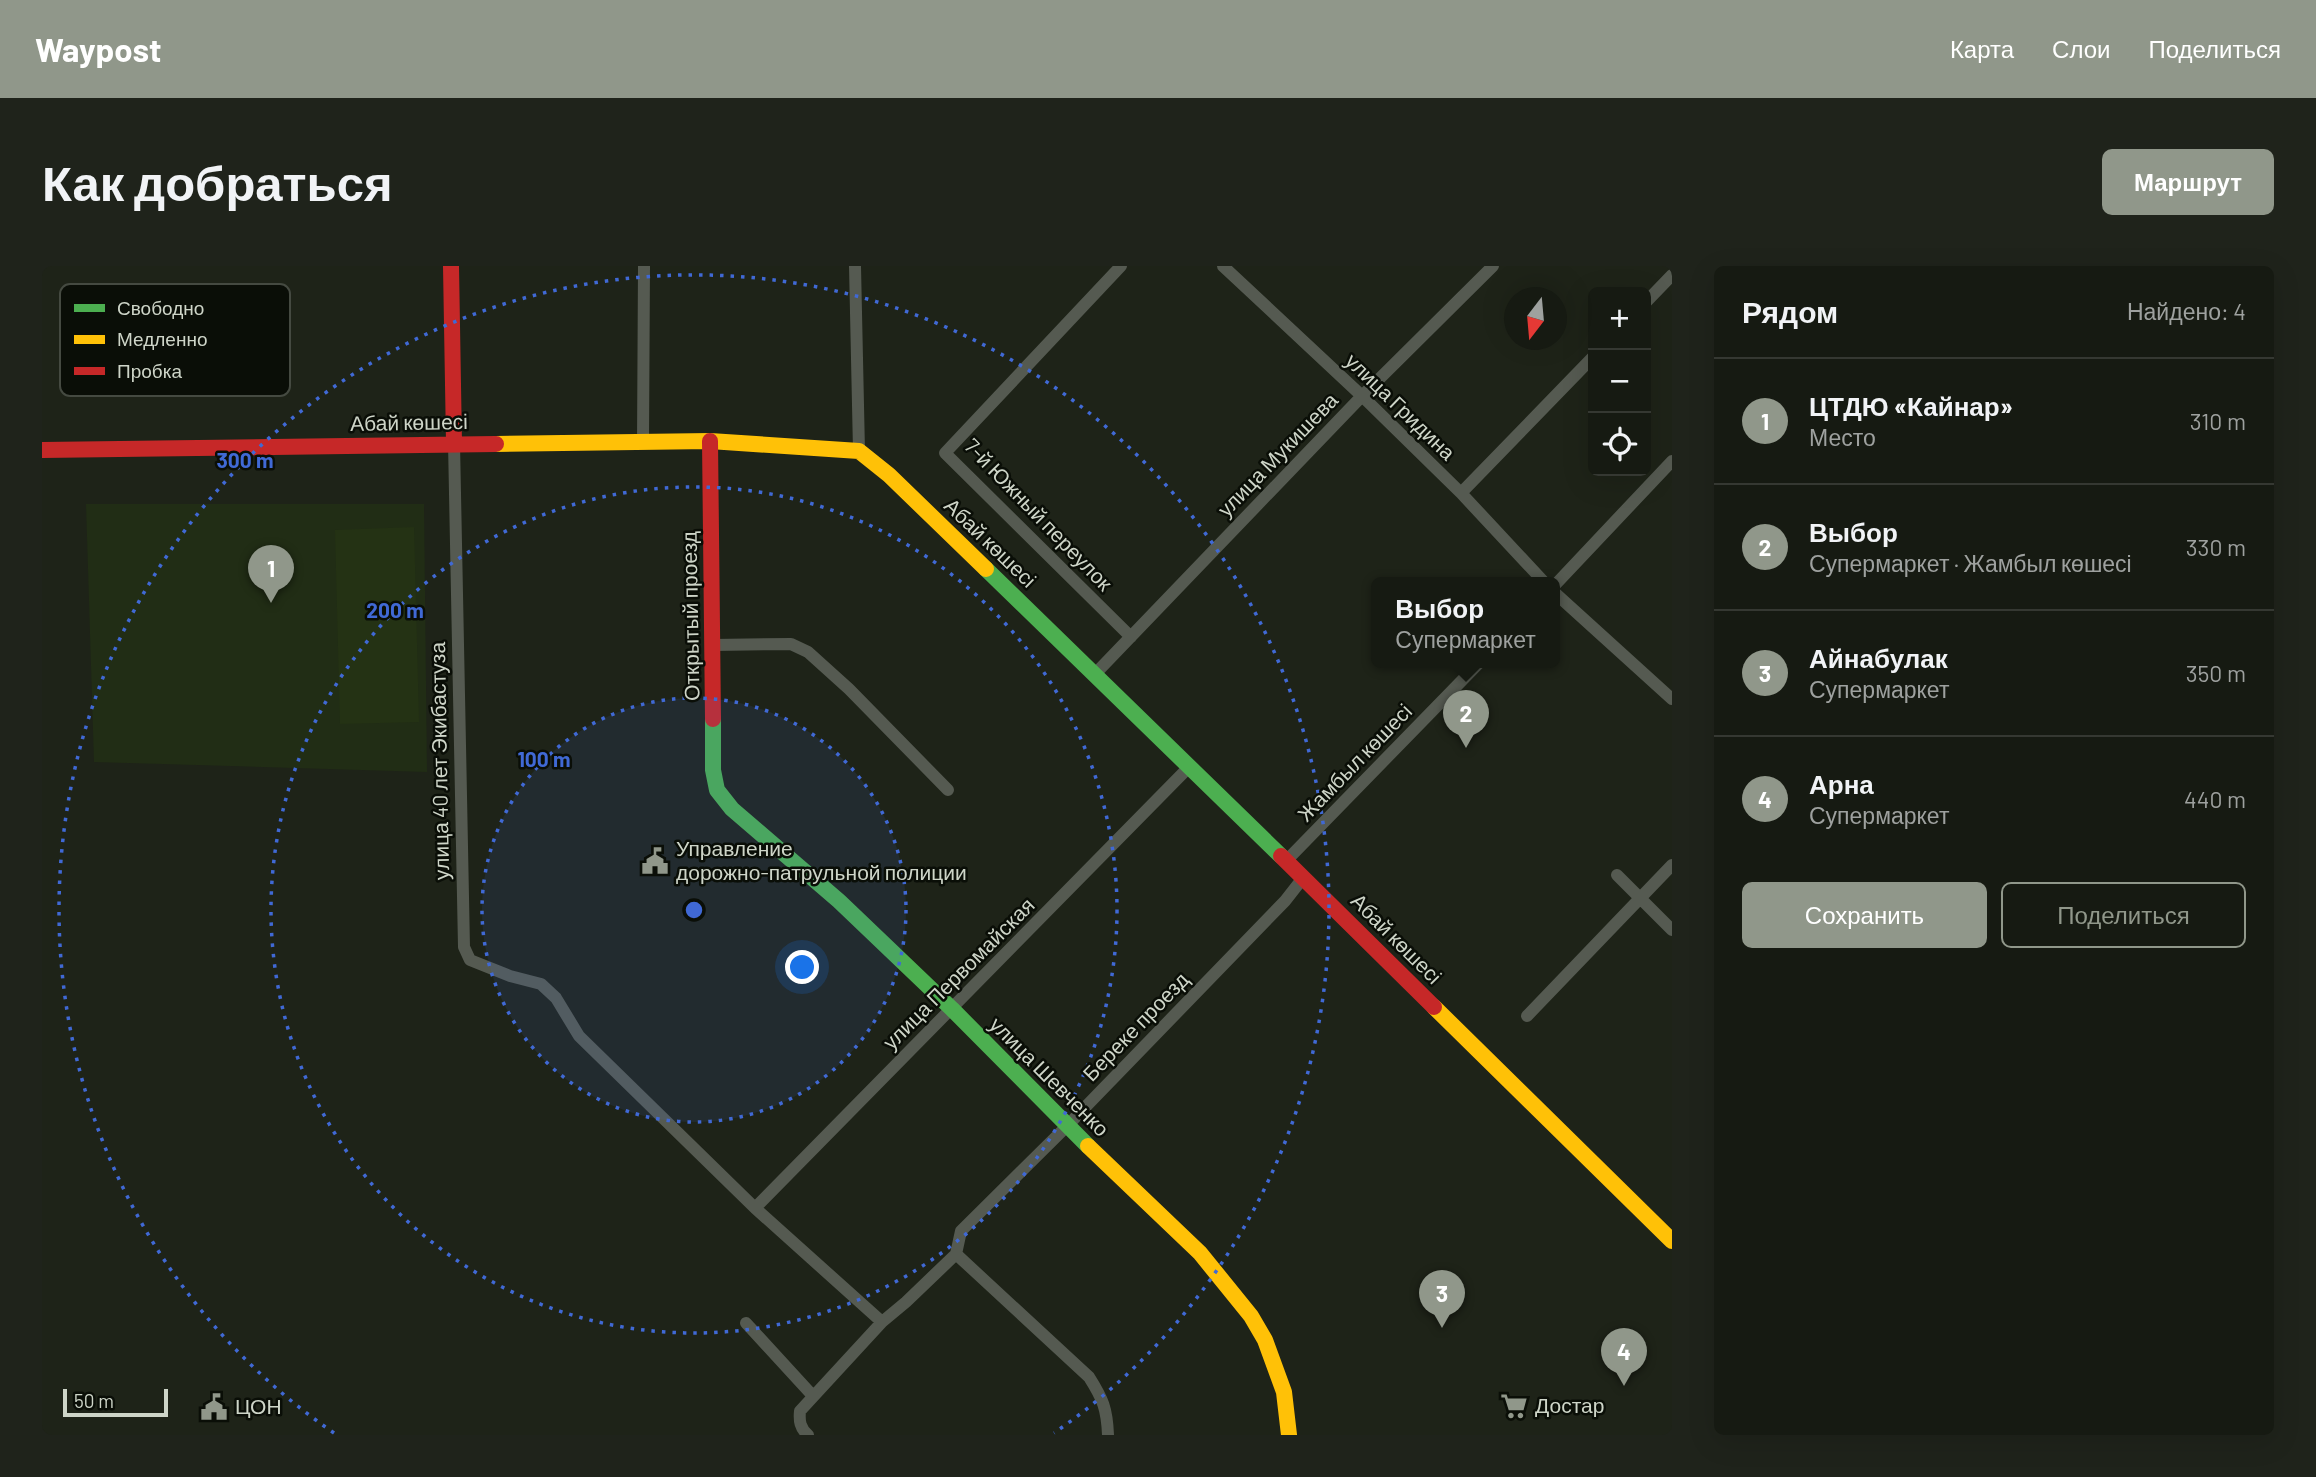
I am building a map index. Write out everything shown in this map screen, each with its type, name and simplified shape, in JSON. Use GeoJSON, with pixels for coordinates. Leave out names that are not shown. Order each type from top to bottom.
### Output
{"type":"FeatureCollection","features":[{"type":"Feature","properties":{"kind":"street","name":"улица 40 лет Экибастуза"},"geometry":{"type":"LineString","coordinates":[[451,266],[464,947],[470,960],[510,976],[541,984],[555,998],[579,1036],[755,1208]]}},
{"type":"Feature","properties":{"kind":"street"},"geometry":{"type":"LineString","coordinates":[[643,442],[644,266]]}},
{"type":"Feature","properties":{"kind":"street"},"geometry":{"type":"LineString","coordinates":[[855,266],[859,450]]}},
{"type":"Feature","properties":{"kind":"street","name":"7-й Южный переулок"},"geometry":{"type":"LineString","coordinates":[[1121,266],[945,453],[1131,637]]}},
{"type":"Feature","properties":{"kind":"street","name":"улица Гридина"},"geometry":{"type":"LineString","coordinates":[[1223,266],[1461,493],[1539,577]]}},
{"type":"Feature","properties":{"kind":"street","name":"улица Мукишева"},"geometry":{"type":"LineString","coordinates":[[1096,674],[1362,396],[1493,266]]}},
{"type":"Feature","properties":{"kind":"street"},"geometry":{"type":"LineString","coordinates":[[1651,297],[1672,275]]}},
{"type":"Feature","properties":{"kind":"street"},"geometry":{"type":"LineString","coordinates":[[1461,493],[1588,361]]}},
{"type":"Feature","properties":{"kind":"street","name":"Абай көшесі"},"geometry":{"type":"LineString","coordinates":[[42,450],[710,441],[859,450],[889,475],[1096,674],[1672,1241]]}},
{"type":"Feature","properties":{"kind":"street","name":"Открытый проезд"},"geometry":{"type":"LineString","coordinates":[[710,441],[713,770],[717,790]]}},
{"type":"Feature","properties":{"kind":"street"},"geometry":{"type":"LineString","coordinates":[[1560,580],[1672,461]]}},
{"type":"Feature","properties":{"kind":"street"},"geometry":{"type":"LineString","coordinates":[[1560,597],[1671,695]]}},
{"type":"Feature","properties":{"kind":"street"},"geometry":{"type":"LineString","coordinates":[[713,645],[791,644],[808,652],[849,689],[948,790]]}},
{"type":"Feature","properties":{"kind":"street","name":"Жамбыл көшесі"},"geometry":{"type":"LineString","coordinates":[[1286,861],[1474,668]]}},
{"type":"Feature","properties":{"kind":"street","name":"улица Первомайская"},"geometry":{"type":"LineString","coordinates":[[755,1208],[1189,767]]}},
{"type":"Feature","properties":{"kind":"street","name":"улица Шевченко"},"geometry":{"type":"LineString","coordinates":[[717,790],[732,809],[839,901],[952,1009],[1067,1126],[1200,1253],[1251,1315],[1265,1340],[1284,1392],[1289,1435]]}},
{"type":"Feature","properties":{"kind":"street"},"geometry":{"type":"LineString","coordinates":[[1527,1016],[1672,865]]}},
{"type":"Feature","properties":{"kind":"street"},"geometry":{"type":"LineString","coordinates":[[1617,874],[1672,930]]}},
{"type":"Feature","properties":{"kind":"street","name":"Береке проезд"},"geometry":{"type":"LineString","coordinates":[[813,1396],[882,1322],[956,1254],[961,1231],[1285,901],[1303,878]]}},
{"type":"Feature","properties":{"kind":"street"},"geometry":{"type":"LineString","coordinates":[[755,1208],[882,1322]]}},
{"type":"Feature","properties":{"kind":"street"},"geometry":{"type":"LineString","coordinates":[[956,1254],[1089,1377],[1102,1398],[1108,1415],[1108,1435]]}},
{"type":"Feature","properties":{"kind":"street"},"geometry":{"type":"LineString","coordinates":[[746,1323],[813,1396],[800,1411],[799,1421],[808,1435]]}},
{"type":"Feature","properties":{"kind":"shaded area"},"geometry":{"type":"Polygon","coordinates":[[[86,504],[424,504],[427,772],[94,762],[86,504]]]}},
{"type":"Feature","properties":{"kind":"shaded area"},"geometry":{"type":"Polygon","coordinates":[[[414,527],[419,722],[340,724],[335,530],[414,527]]]}},
{"type":"Feature","properties":{"kind":"traffic: fast"},"geometry":{"type":"LineString","coordinates":[[986,569],[1281,856]]}},
{"type":"Feature","properties":{"kind":"traffic: fast"},"geometry":{"type":"LineString","coordinates":[[713,719],[713,770],[717,790],[732,809],[839,901],[952,1009],[1088,1146]]}},
{"type":"Feature","properties":{"kind":"traffic: slow"},"geometry":{"type":"LineString","coordinates":[[496,444],[710,441],[859,451],[889,475],[986,569]]}},
{"type":"Feature","properties":{"kind":"traffic: slow"},"geometry":{"type":"LineString","coordinates":[[1434,1007],[1672,1241]]}},
{"type":"Feature","properties":{"kind":"traffic: slow"},"geometry":{"type":"LineString","coordinates":[[1088,1146],[1200,1253],[1251,1316],[1265,1340],[1284,1392],[1289,1435]]}},
{"type":"Feature","properties":{"kind":"traffic: jam"},"geometry":{"type":"LineString","coordinates":[[451,266],[454,443]]}},
{"type":"Feature","properties":{"kind":"traffic: jam"},"geometry":{"type":"LineString","coordinates":[[710,441],[713,719]]}},
{"type":"Feature","properties":{"kind":"traffic: jam"},"geometry":{"type":"LineString","coordinates":[[42,450],[496,444]]}},
{"type":"Feature","properties":{"kind":"traffic: jam"},"geometry":{"type":"LineString","coordinates":[[1281,856],[1434,1007]]}},
{"type":"Feature","properties":{"kind":"place","name":"ЦТДЮ «Кайнар»"},"geometry":{"type":"Point","coordinates":[271,603]}},
{"type":"Feature","properties":{"kind":"place","name":"Выбор"},"geometry":{"type":"Point","coordinates":[1466,748]}},
{"type":"Feature","properties":{"kind":"place","name":"Управление дорожно-патрульной полиции"},"geometry":{"type":"Point","coordinates":[655,861]}},
{"type":"Feature","properties":{"kind":"place","name":"Айнабулак"},"geometry":{"type":"Point","coordinates":[1442,1328]}},
{"type":"Feature","properties":{"kind":"place","name":"Арна"},"geometry":{"type":"Point","coordinates":[1624,1386]}},
{"type":"Feature","properties":{"kind":"place","name":"Достар"},"geometry":{"type":"Point","coordinates":[1514,1406]}},
{"type":"Feature","properties":{"kind":"place","name":"ЦОН"},"geometry":{"type":"Point","coordinates":[214,1407]}}]}
